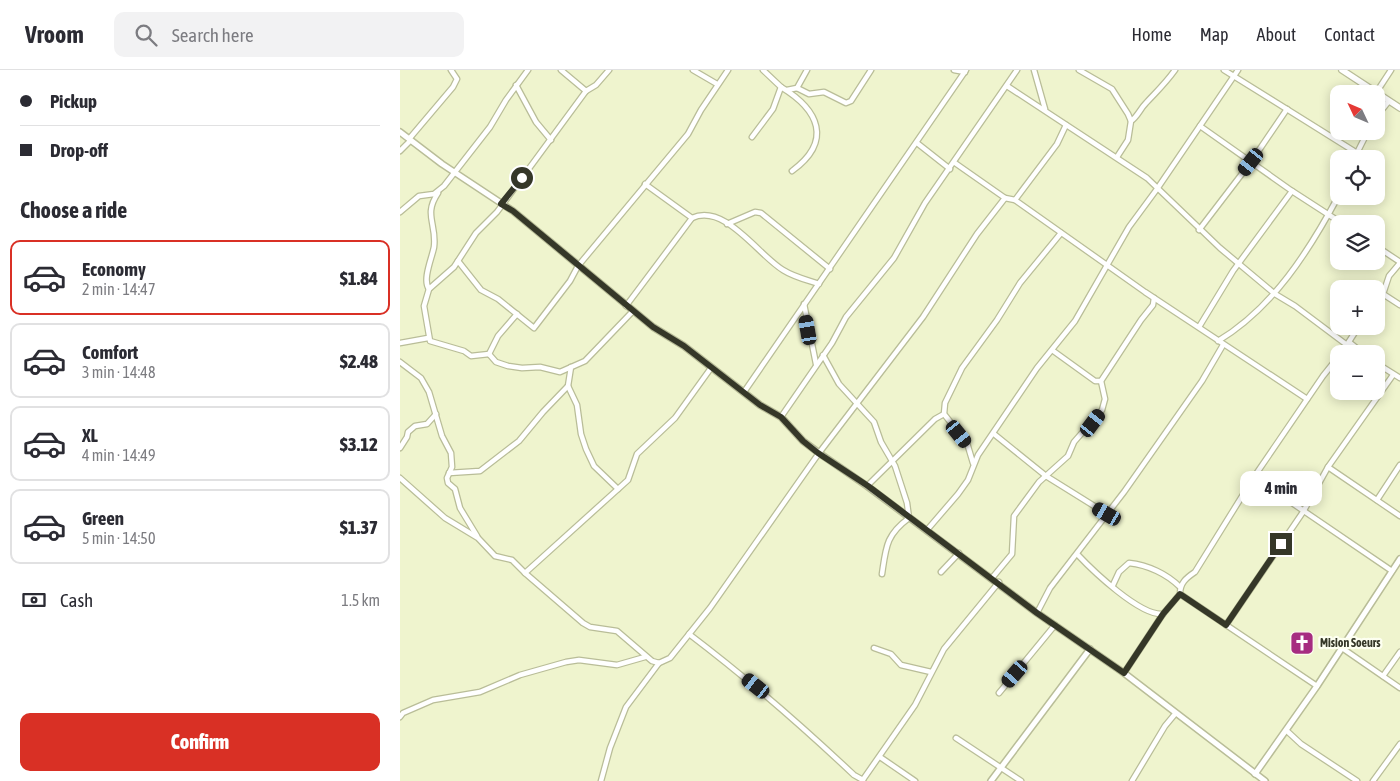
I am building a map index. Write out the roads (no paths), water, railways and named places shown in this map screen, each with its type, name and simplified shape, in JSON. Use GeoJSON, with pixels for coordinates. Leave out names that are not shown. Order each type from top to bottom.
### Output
{"type":"FeatureCollection","features":[{"type":"Feature","properties":{"kind":"main road"},"geometry":{"type":"LineString","coordinates":[[1342,70],[1364,85]]}},
{"type":"Feature","properties":{"kind":"main road"},"geometry":{"type":"LineString","coordinates":[[1385,99],[1400,108]]}},
{"type":"Feature","properties":{"kind":"street"},"geometry":{"type":"LineString","coordinates":[[400,151],[454,87],[456,79],[451,70]]}},
{"type":"Feature","properties":{"kind":"street"},"geometry":{"type":"LineString","coordinates":[[429,289],[426,279],[435,234],[430,207],[439,191],[490,127],[528,70]]}},
{"type":"Feature","properties":{"kind":"street"},"geometry":{"type":"LineString","coordinates":[[561,70],[586,91]]}},
{"type":"Feature","properties":{"kind":"street"},"geometry":{"type":"LineString","coordinates":[[489,354],[471,356],[464,351],[430,341],[424,306],[429,289],[458,261],[476,233],[491,219],[586,91],[596,85],[609,70]]}},
{"type":"Feature","properties":{"kind":"street"},"geometry":{"type":"LineString","coordinates":[[693,70],[717,84]]}},
{"type":"Feature","properties":{"kind":"street"},"geometry":{"type":"LineString","coordinates":[[458,261],[481,290],[498,299],[534,328],[570,282],[578,266],[693,128],[701,110],[728,70]]}},
{"type":"Feature","properties":{"kind":"street"},"geometry":{"type":"LineString","coordinates":[[763,70],[781,87],[802,100],[811,112],[814,120],[816,139],[810,155],[792,171]]}},
{"type":"Feature","properties":{"kind":"street"},"geometry":{"type":"LineString","coordinates":[[797,88],[807,70]]}},
{"type":"Feature","properties":{"kind":"street"},"geometry":{"type":"LineString","coordinates":[[787,90],[797,88],[809,94],[824,92],[846,103],[851,101],[871,70]]}},
{"type":"Feature","properties":{"kind":"street"},"geometry":{"type":"LineString","coordinates":[[744,392],[966,71],[954,70]]}},
{"type":"Feature","properties":{"kind":"street"},"geometry":{"type":"LineString","coordinates":[[781,417],[846,317],[894,258],[925,203],[955,163],[1017,70]]}},
{"type":"Feature","properties":{"kind":"street"},"geometry":{"type":"LineString","coordinates":[[1034,70],[1046,110]]}},
{"type":"Feature","properties":{"kind":"street"},"geometry":{"type":"LineString","coordinates":[[1079,70],[1112,89],[1131,121]]}},
{"type":"Feature","properties":{"kind":"street"},"geometry":{"type":"LineString","coordinates":[[1117,157],[1128,140],[1131,121],[1163,87],[1175,70]]}},
{"type":"Feature","properties":{"kind":"street"},"geometry":{"type":"LineString","coordinates":[[1224,70],[1352,150]]}},
{"type":"Feature","properties":{"kind":"street"},"geometry":{"type":"LineString","coordinates":[[927,530],[968,480],[973,462],[1052,350],[1075,321],[1129,227],[1238,70]]}},
{"type":"Feature","properties":{"kind":"street"},"geometry":{"type":"LineString","coordinates":[[1381,85],[1391,70]]}},
{"type":"Feature","properties":{"kind":"street"},"geometry":{"type":"LineString","coordinates":[[516,86],[536,122],[551,140]]}},
{"type":"Feature","properties":{"kind":"street"},"geometry":{"type":"LineString","coordinates":[[1007,86],[1117,157],[1130,169],[1147,178],[1199,230],[1275,294],[1296,306],[1351,345]]}},
{"type":"Feature","properties":{"kind":"street"},"geometry":{"type":"LineString","coordinates":[[752,137],[772,109],[781,87]]}},
{"type":"Feature","properties":{"kind":"street"},"geometry":{"type":"LineString","coordinates":[[1385,106],[1389,101]]}},
{"type":"Feature","properties":{"kind":"street"},"geometry":{"type":"LineString","coordinates":[[1199,230],[1251,162],[1287,109]]}},
{"type":"Feature","properties":{"kind":"street"},"geometry":{"type":"LineString","coordinates":[[1015,200],[1057,144],[1066,125]]}},
{"type":"Feature","properties":{"kind":"street"},"geometry":{"type":"LineString","coordinates":[[1200,126],[1292,191],[1329,214]]}},
{"type":"Feature","properties":{"kind":"street"},"geometry":{"type":"LineString","coordinates":[[400,132],[455,173],[513,211],[626,306],[781,417],[803,441],[818,453],[868,486],[909,518],[999,582],[1037,613],[1124,673],[1175,714],[1265,781]]}},
{"type":"Feature","properties":{"kind":"street"},"geometry":{"type":"LineString","coordinates":[[917,143],[950,169]]}},
{"type":"Feature","properties":{"kind":"street"},"geometry":{"type":"LineString","coordinates":[[955,163],[1005,198],[1015,200],[1154,298],[1306,399]]}},
{"type":"Feature","properties":{"kind":"street"},"geometry":{"type":"LineString","coordinates":[[645,184],[692,218]]}},
{"type":"Feature","properties":{"kind":"street"},"geometry":{"type":"LineString","coordinates":[[400,212],[419,196],[439,191]]}},
{"type":"Feature","properties":{"kind":"street"},"geometry":{"type":"LineString","coordinates":[[1199,327],[1240,263],[1292,191]]}},
{"type":"Feature","properties":{"kind":"street"},"geometry":{"type":"LineString","coordinates":[[601,781],[610,748],[626,707],[658,663],[670,658],[689,634],[760,538],[818,453],[922,317],[977,234],[1005,198]]}},
{"type":"Feature","properties":{"kind":"street"},"geometry":{"type":"LineString","coordinates":[[1218,341],[1240,327],[1275,294],[1334,205]]}},
{"type":"Feature","properties":{"kind":"street"},"geometry":{"type":"LineString","coordinates":[[727,224],[755,212],[761,213],[830,269]]}},
{"type":"Feature","properties":{"kind":"street"},"geometry":{"type":"LineString","coordinates":[[626,306],[692,218],[703,215],[740,231],[782,270],[819,284]]}},
{"type":"Feature","properties":{"kind":"street"},"geometry":{"type":"LineString","coordinates":[[973,462],[967,443],[944,414],[945,403],[962,368],[997,320],[1020,283],[1061,233]]}},
{"type":"Feature","properties":{"kind":"street"},"geometry":{"type":"LineString","coordinates":[[1385,252],[1400,263],[1389,276],[1385,288]]}},
{"type":"Feature","properties":{"kind":"street"},"geometry":{"type":"LineString","coordinates":[[1385,295],[1400,305]]}},
{"type":"Feature","properties":{"kind":"street"},"geometry":{"type":"LineString","coordinates":[[992,578],[1012,554],[1014,516],[1046,476],[1062,464],[1074,442],[1102,410],[1105,399],[1101,381],[1141,320],[1154,305],[1154,298]]}},
{"type":"Feature","properties":{"kind":"street"},"geometry":{"type":"LineString","coordinates":[[804,304],[816,364]]}},
{"type":"Feature","properties":{"kind":"street"},"geometry":{"type":"LineString","coordinates":[[489,354],[496,362],[522,368],[540,367],[560,372],[572,365],[585,361],[633,311]]}},
{"type":"Feature","properties":{"kind":"street"},"geometry":{"type":"LineString","coordinates":[[489,354],[498,336],[517,314]]}},
{"type":"Feature","properties":{"kind":"street"},"geometry":{"type":"LineString","coordinates":[[1348,343],[1353,335]]}},
{"type":"Feature","properties":{"kind":"street"},"geometry":{"type":"LineString","coordinates":[[400,343],[428,338]]}},
{"type":"Feature","properties":{"kind":"street"},"geometry":{"type":"LineString","coordinates":[[1037,613],[1050,588],[1107,514],[1202,381],[1223,345]]}},
{"type":"Feature","properties":{"kind":"street"},"geometry":{"type":"LineString","coordinates":[[1052,350],[1095,381],[1101,381]]}},
{"type":"Feature","properties":{"kind":"street"},"geometry":{"type":"LineString","coordinates":[[823,355],[839,384],[870,415],[881,442],[892,460],[907,503],[909,518]]}},
{"type":"Feature","properties":{"kind":"street"},"geometry":{"type":"LineString","coordinates":[[400,362],[420,378],[432,398],[442,436],[451,453],[448,483],[455,489],[460,508],[478,538],[495,556],[512,560],[525,574],[583,623],[590,627],[617,631],[645,656],[658,663]]}},
{"type":"Feature","properties":{"kind":"street"},"geometry":{"type":"LineString","coordinates":[[450,473],[480,471],[519,441],[568,386],[572,365]]}},
{"type":"Feature","properties":{"kind":"street"},"geometry":{"type":"LineString","coordinates":[[525,574],[628,480],[637,454],[666,428],[712,368]]}},
{"type":"Feature","properties":{"kind":"street"},"geometry":{"type":"LineString","coordinates":[[1180,587],[1195,572],[1254,477],[1306,399],[1330,368]]}},
{"type":"Feature","properties":{"kind":"street"},"geometry":{"type":"LineString","coordinates":[[1385,370],[1393,376],[1400,378]]}},
{"type":"Feature","properties":{"kind":"street"},"geometry":{"type":"LineString","coordinates":[[1226,625],[1303,512],[1328,468],[1393,376]]}},
{"type":"Feature","properties":{"kind":"street"},"geometry":{"type":"LineString","coordinates":[[568,386],[577,405],[581,434],[591,460],[618,489]]}},
{"type":"Feature","properties":{"kind":"street"},"geometry":{"type":"LineString","coordinates":[[400,448],[408,437],[408,432],[415,426],[427,424],[436,414]]}},
{"type":"Feature","properties":{"kind":"street"},"geometry":{"type":"LineString","coordinates":[[868,486],[935,419],[944,414]]}},
{"type":"Feature","properties":{"kind":"street"},"geometry":{"type":"LineString","coordinates":[[994,434],[1046,476],[1107,514]]}},
{"type":"Feature","properties":{"kind":"street"},"geometry":{"type":"LineString","coordinates":[[1377,500],[1400,465]]}},
{"type":"Feature","properties":{"kind":"street"},"geometry":{"type":"LineString","coordinates":[[1328,468],[1400,516]]}},
{"type":"Feature","properties":{"kind":"street"},"geometry":{"type":"LineString","coordinates":[[1254,477],[1392,571]]}},
{"type":"Feature","properties":{"kind":"street"},"geometry":{"type":"LineString","coordinates":[[400,478],[445,518],[478,538]]}},
{"type":"Feature","properties":{"kind":"street"},"geometry":{"type":"LineString","coordinates":[[882,574],[887,542],[896,528],[909,518]]}},
{"type":"Feature","properties":{"kind":"street"},"geometry":{"type":"LineString","coordinates":[[941,572],[959,553]]}},
{"type":"Feature","properties":{"kind":"street"},"geometry":{"type":"LineString","coordinates":[[1077,554],[1134,603],[1155,615],[1163,614]]}},
{"type":"Feature","properties":{"kind":"street"},"geometry":{"type":"LineString","coordinates":[[1255,774],[1287,731],[1400,559]]}},
{"type":"Feature","properties":{"kind":"street"},"geometry":{"type":"LineString","coordinates":[[1113,586],[1119,572],[1129,563],[1172,578],[1180,587],[1180,594],[1163,614],[1124,673]]}},
{"type":"Feature","properties":{"kind":"street"},"geometry":{"type":"LineString","coordinates":[[689,634],[768,696],[789,718],[854,775],[863,780],[915,705],[931,672],[955,634],[999,582]]}},
{"type":"Feature","properties":{"kind":"street"},"geometry":{"type":"LineString","coordinates":[[1180,594],[1317,686]]}},
{"type":"Feature","properties":{"kind":"street"},"geometry":{"type":"LineString","coordinates":[[999,693],[1056,625]]}},
{"type":"Feature","properties":{"kind":"street"},"geometry":{"type":"LineString","coordinates":[[874,648],[891,654],[901,665],[931,672]]}},
{"type":"Feature","properties":{"kind":"street"},"geometry":{"type":"LineString","coordinates":[[1342,648],[1400,688]]}},
{"type":"Feature","properties":{"kind":"street"},"geometry":{"type":"LineString","coordinates":[[991,781],[1090,649]]}},
{"type":"Feature","properties":{"kind":"street"},"geometry":{"type":"LineString","coordinates":[[1383,676],[1400,652]]}},
{"type":"Feature","properties":{"kind":"street"},"geometry":{"type":"LineString","coordinates":[[401,714],[433,700],[480,692],[520,676],[566,662],[580,660],[617,665],[645,656]]}},
{"type":"Feature","properties":{"kind":"street"},"geometry":{"type":"LineString","coordinates":[[1132,781],[1165,726],[1175,714]]}},
{"type":"Feature","properties":{"kind":"street"},"geometry":{"type":"LineString","coordinates":[[1287,731],[1301,744],[1357,781]]}},
{"type":"Feature","properties":{"kind":"street"},"geometry":{"type":"LineString","coordinates":[[956,738],[1002,767],[1020,781]]}},
{"type":"Feature","properties":{"kind":"street"},"geometry":{"type":"LineString","coordinates":[[1373,781],[1400,746]]}},
{"type":"Feature","properties":{"kind":"street"},"geometry":{"type":"LineString","coordinates":[[880,757],[915,781]]}},
{"type":"Feature","properties":{"kind":"place","name":"Mision Soeurs"},"geometry":{"type":"Point","coordinates":[1302,643]}}]}
